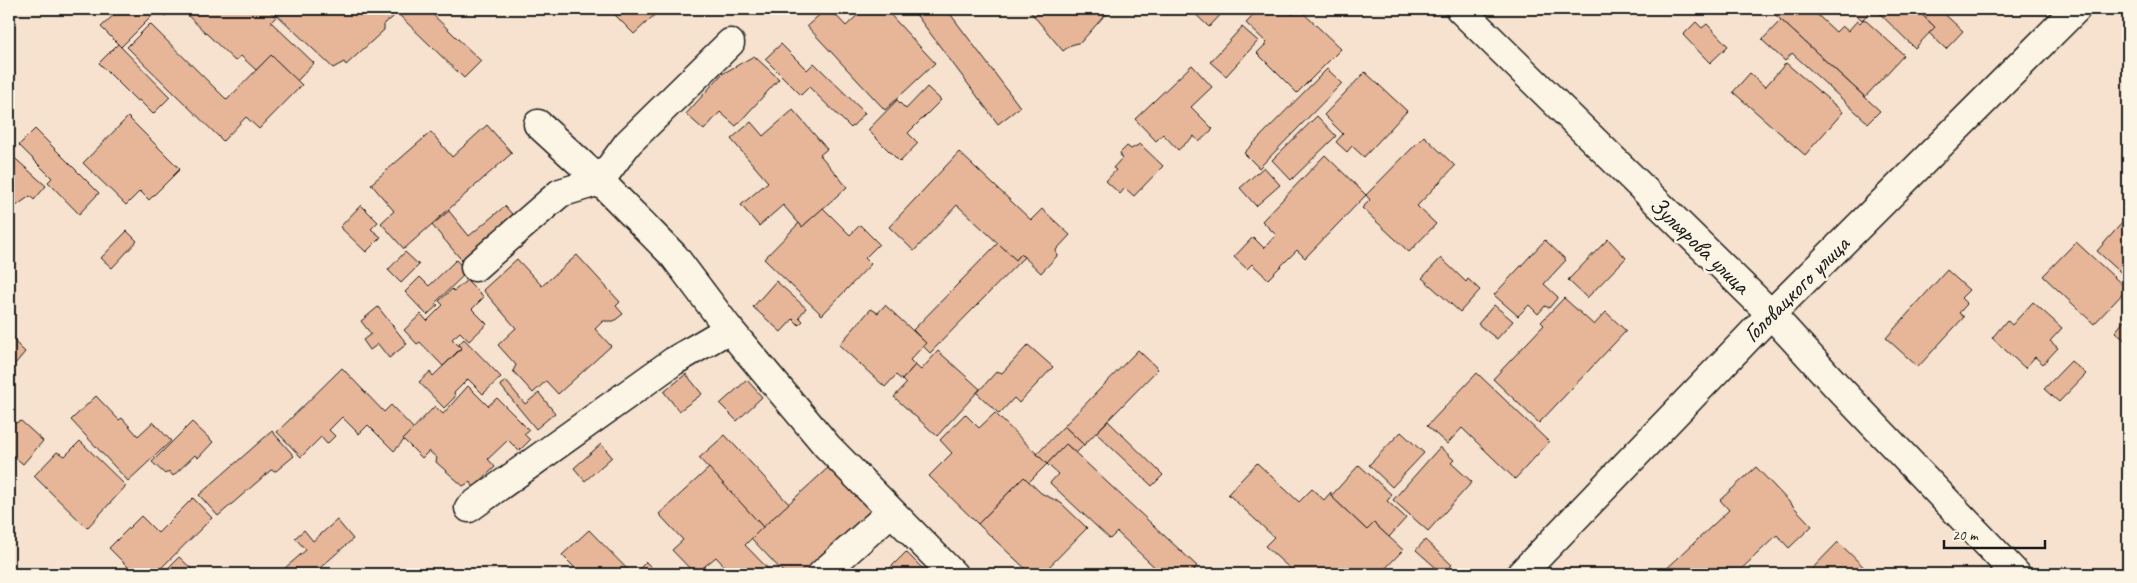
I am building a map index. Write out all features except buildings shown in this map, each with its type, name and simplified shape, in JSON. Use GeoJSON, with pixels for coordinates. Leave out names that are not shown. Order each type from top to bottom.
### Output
{"type":"FeatureCollection","features":[{"type":"Feature","properties":{"kind":"street","name":"Зульярова улица"},"geometry":{"type":"LineString","coordinates":[[1460,9],[1771,314],[2016,574]]}},
{"type":"Feature","properties":{"kind":"street","name":"Головацкого улица"},"geometry":{"type":"LineString","coordinates":[[1522,574],[1771,314],[2076,9]]}},
{"type":"Feature","properties":{"kind":"street"},"geometry":{"type":"LineString","coordinates":[[475,267],[560,193],[600,181],[628,143],[730,43]]}},
{"type":"Feature","properties":{"kind":"street"},"geometry":{"type":"LineString","coordinates":[[538,124],[600,181],[674,256],[729,329],[827,446],[953,574]]}},
{"type":"Feature","properties":{"kind":"street"},"geometry":{"type":"LineString","coordinates":[[469,508],[674,361],[729,329]]}},
{"type":"Feature","properties":{"kind":"street"},"geometry":{"type":"LineString","coordinates":[[822,574],[891,512]]}}]}
